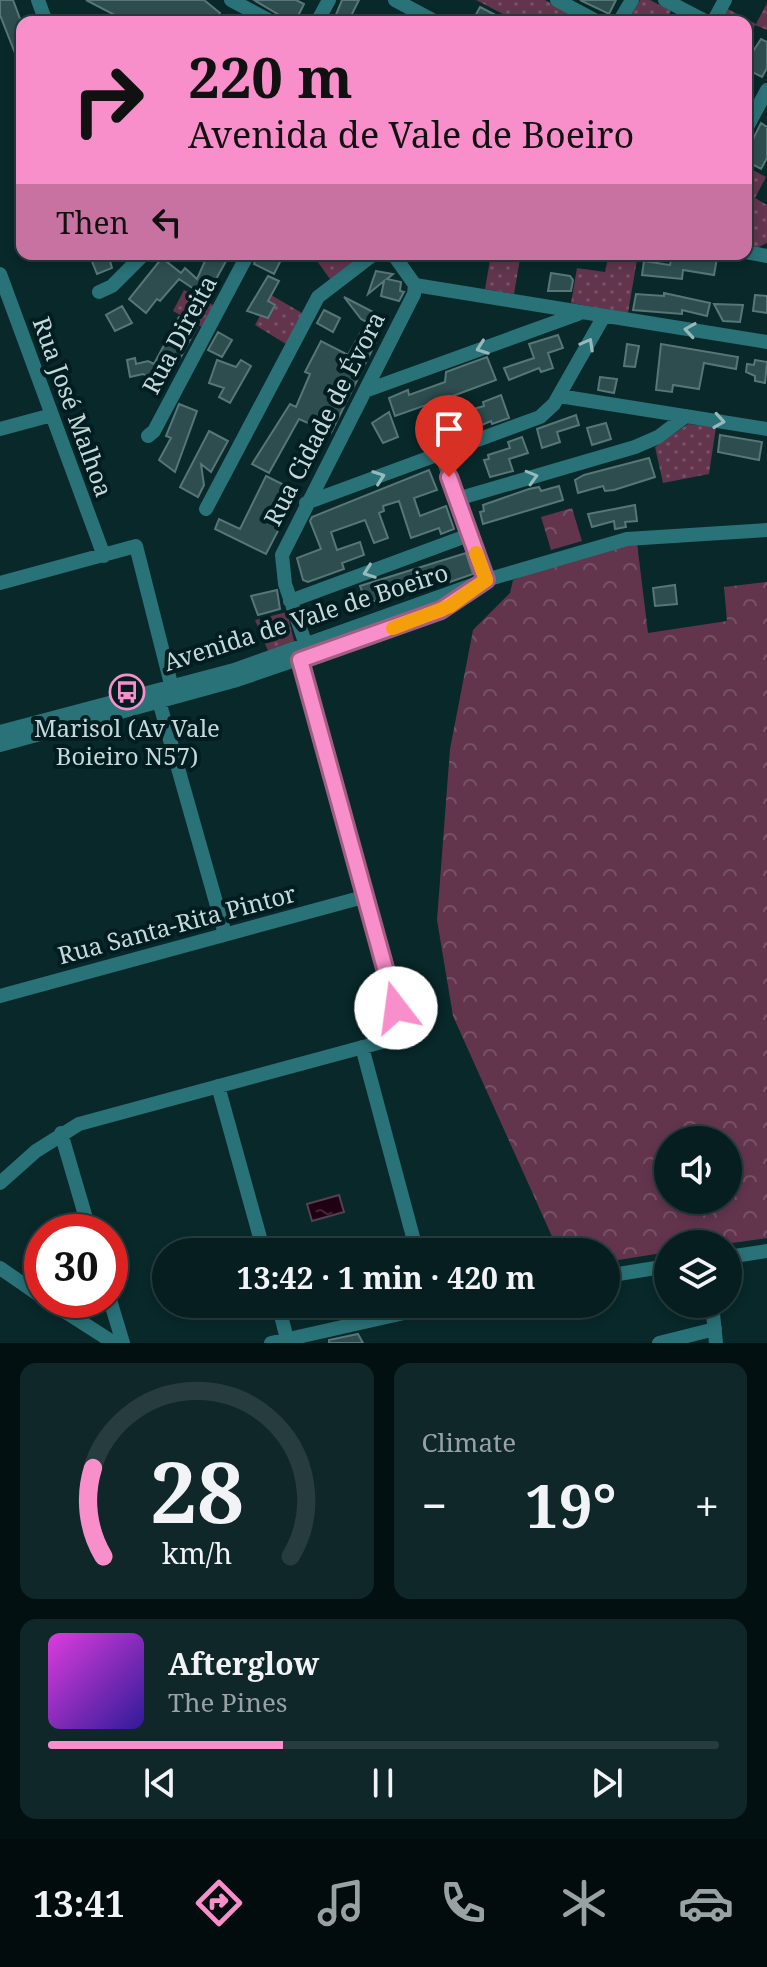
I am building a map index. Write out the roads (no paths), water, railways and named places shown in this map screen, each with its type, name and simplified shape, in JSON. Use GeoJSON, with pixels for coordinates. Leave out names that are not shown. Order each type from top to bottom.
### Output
{"type":"FeatureCollection","features":[{"type":"Feature","properties":{"kind":"street"},"geometry":{"type":"LineString","coordinates":[[395,0],[425,16]]}},
{"type":"Feature","properties":{"kind":"street"},"geometry":{"type":"LineString","coordinates":[[557,0],[587,16]]}},
{"type":"Feature","properties":{"kind":"street"},"geometry":{"type":"LineString","coordinates":[[665,0],[698,16]]}},
{"type":"Feature","properties":{"kind":"street"},"geometry":{"type":"LineString","coordinates":[[236,1],[262,16]]}},
{"type":"Feature","properties":{"kind":"street"},"geometry":{"type":"LineString","coordinates":[[752,118],[767,90]]}},
{"type":"Feature","properties":{"kind":"street"},"geometry":{"type":"LineString","coordinates":[[99,292],[112,286],[135,260]]}},
{"type":"Feature","properties":{"kind":"street","name":"Rua Direita"},"geometry":{"type":"LineString","coordinates":[[148,436],[154,431],[245,260]]}},
{"type":"Feature","properties":{"kind":"street"},"geometry":{"type":"LineString","coordinates":[[206,509],[311,309],[328,288],[366,260]]}},
{"type":"Feature","properties":{"kind":"street"},"geometry":{"type":"LineString","coordinates":[[397,260],[415,285],[767,342]]}},
{"type":"Feature","properties":{"kind":"street","name":"Rua José Malhoa"},"geometry":{"type":"LineString","coordinates":[[0,276],[104,556]]}},
{"type":"Feature","properties":{"kind":"street","name":"Rua Cidade de Évora"},"geometry":{"type":"LineString","coordinates":[[362,1047],[404,1036],[282,574],[282,555],[415,285]]}},
{"type":"Feature","properties":{"kind":"street"},"geometry":{"type":"LineString","coordinates":[[365,391],[582,312]]}},
{"type":"Feature","properties":{"kind":"street"},"geometry":{"type":"LineString","coordinates":[[306,503],[532,421],[548,411],[604,316]]}},
{"type":"Feature","properties":{"kind":"street"},"geometry":{"type":"LineString","coordinates":[[559,396],[767,429]]}},
{"type":"Feature","properties":{"kind":"street"},"geometry":{"type":"LineString","coordinates":[[0,429],[52,415]]}},
{"type":"Feature","properties":{"kind":"street"},"geometry":{"type":"LineString","coordinates":[[457,499],[635,447],[658,437],[686,416]]}},
{"type":"Feature","properties":{"kind":"street"},"geometry":{"type":"LineString","coordinates":[[441,454],[486,580]]}},
{"type":"Feature","properties":{"kind":"street","name":"Avenida de Vale de Boeiro"},"geometry":{"type":"LineString","coordinates":[[0,732],[173,691],[303,653],[486,580],[627,539],[767,530]]}},
{"type":"Feature","properties":{"kind":"street"},"geometry":{"type":"LineString","coordinates":[[290,601],[469,535]]}},
{"type":"Feature","properties":{"kind":"street"},"geometry":{"type":"LineString","coordinates":[[0,583],[136,546],[173,691]]}},
{"type":"Feature","properties":{"kind":"street"},"geometry":{"type":"LineString","coordinates":[[157,695],[225,934]]}},
{"type":"Feature","properties":{"kind":"street","name":"Avenida de Vale de Boeiro"},"geometry":{"type":"LineString","coordinates":[[0,745],[157,695]]}},
{"type":"Feature","properties":{"kind":"street","name":"Rua Santa-Rita Pintor"},"geometry":{"type":"LineString","coordinates":[[0,996],[367,896]]}},
{"type":"Feature","properties":{"kind":"street"},"geometry":{"type":"LineString","coordinates":[[0,1183],[61,1133],[79,1124],[362,1047],[413,1238]]}},
{"type":"Feature","properties":{"kind":"street"},"geometry":{"type":"LineString","coordinates":[[218,1086],[260,1238]]}},
{"type":"Feature","properties":{"kind":"street"},"geometry":{"type":"LineString","coordinates":[[61,1133],[85,1214]]}},
{"type":"Feature","properties":{"kind":"street"},"geometry":{"type":"LineString","coordinates":[[742,1255],[767,1251]]}},
{"type":"Feature","properties":{"kind":"street"},"geometry":{"type":"LineString","coordinates":[[0,1268],[24,1285]]}},
{"type":"Feature","properties":{"kind":"street"},"geometry":{"type":"LineString","coordinates":[[620,1274],[654,1268]]}},
{"type":"Feature","properties":{"kind":"street"},"geometry":{"type":"LineString","coordinates":[[75,1318],[114,1343]]}},
{"type":"Feature","properties":{"kind":"street"},"geometry":{"type":"LineString","coordinates":[[115,1318],[123,1343]]}},
{"type":"Feature","properties":{"kind":"street"},"geometry":{"type":"LineString","coordinates":[[284,1318],[293,1341]]}},
{"type":"Feature","properties":{"kind":"street"},"geometry":{"type":"LineString","coordinates":[[271,1343],[293,1341],[384,1318]]}},
{"type":"Feature","properties":{"kind":"street"},"geometry":{"type":"LineString","coordinates":[[659,1343],[715,1336]]}},
{"type":"Feature","properties":{"kind":"water"},"geometry":{"type":"Polygon","coordinates":[[[339,1195],[344,1212],[312,1221],[307,1204],[339,1195]]]}},
{"type":"Feature","properties":{"kind":"place","name":"Marisol (Av Vale Boieiro N57)"},"geometry":{"type":"Point","coordinates":[127,692]}}]}
